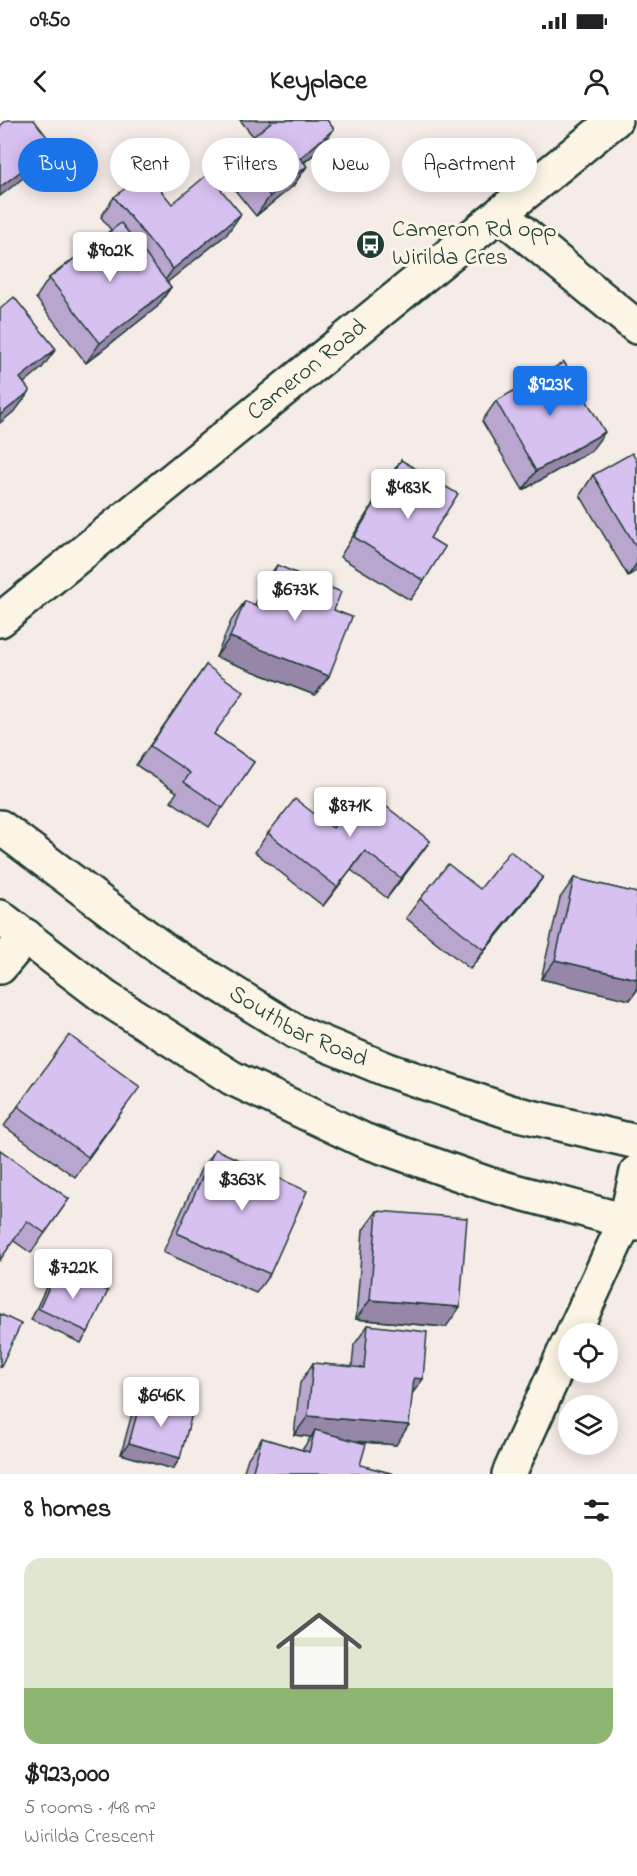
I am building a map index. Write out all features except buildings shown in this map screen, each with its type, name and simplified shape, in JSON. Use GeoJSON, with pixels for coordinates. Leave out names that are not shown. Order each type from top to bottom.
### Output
{"type":"FeatureCollection","features":[{"type":"Feature","properties":{"kind":"main road","name":"Cameron Road"},"geometry":{"type":"LineString","coordinates":[[0,620],[615,120]]}},
{"type":"Feature","properties":{"kind":"main road"},"geometry":{"type":"LineString","coordinates":[[500,214],[637,327]]}},
{"type":"Feature","properties":{"kind":"main road","name":"Southbar Road"},"geometry":{"type":"LineString","coordinates":[[0,827],[164,950],[296,1032],[388,1070],[510,1112],[637,1142]]}},
{"type":"Feature","properties":{"kind":"main road"},"geometry":{"type":"LineString","coordinates":[[0,917],[106,998],[232,1078],[363,1140],[488,1184],[631,1223]]}},
{"type":"Feature","properties":{"kind":"main road"},"geometry":{"type":"LineString","coordinates":[[0,967],[26,936]]}},
{"type":"Feature","properties":{"kind":"main road"},"geometry":{"type":"LineString","coordinates":[[579,1323],[631,1223],[637,1172]]}},
{"type":"Feature","properties":{"kind":"main road"},"geometry":{"type":"LineString","coordinates":[[509,1474],[558,1366]]}},
{"type":"Feature","properties":{"kind":"place","name":"Cameron Rd opp Wirilda Cres"},"geometry":{"type":"Point","coordinates":[371,244]}}]}
